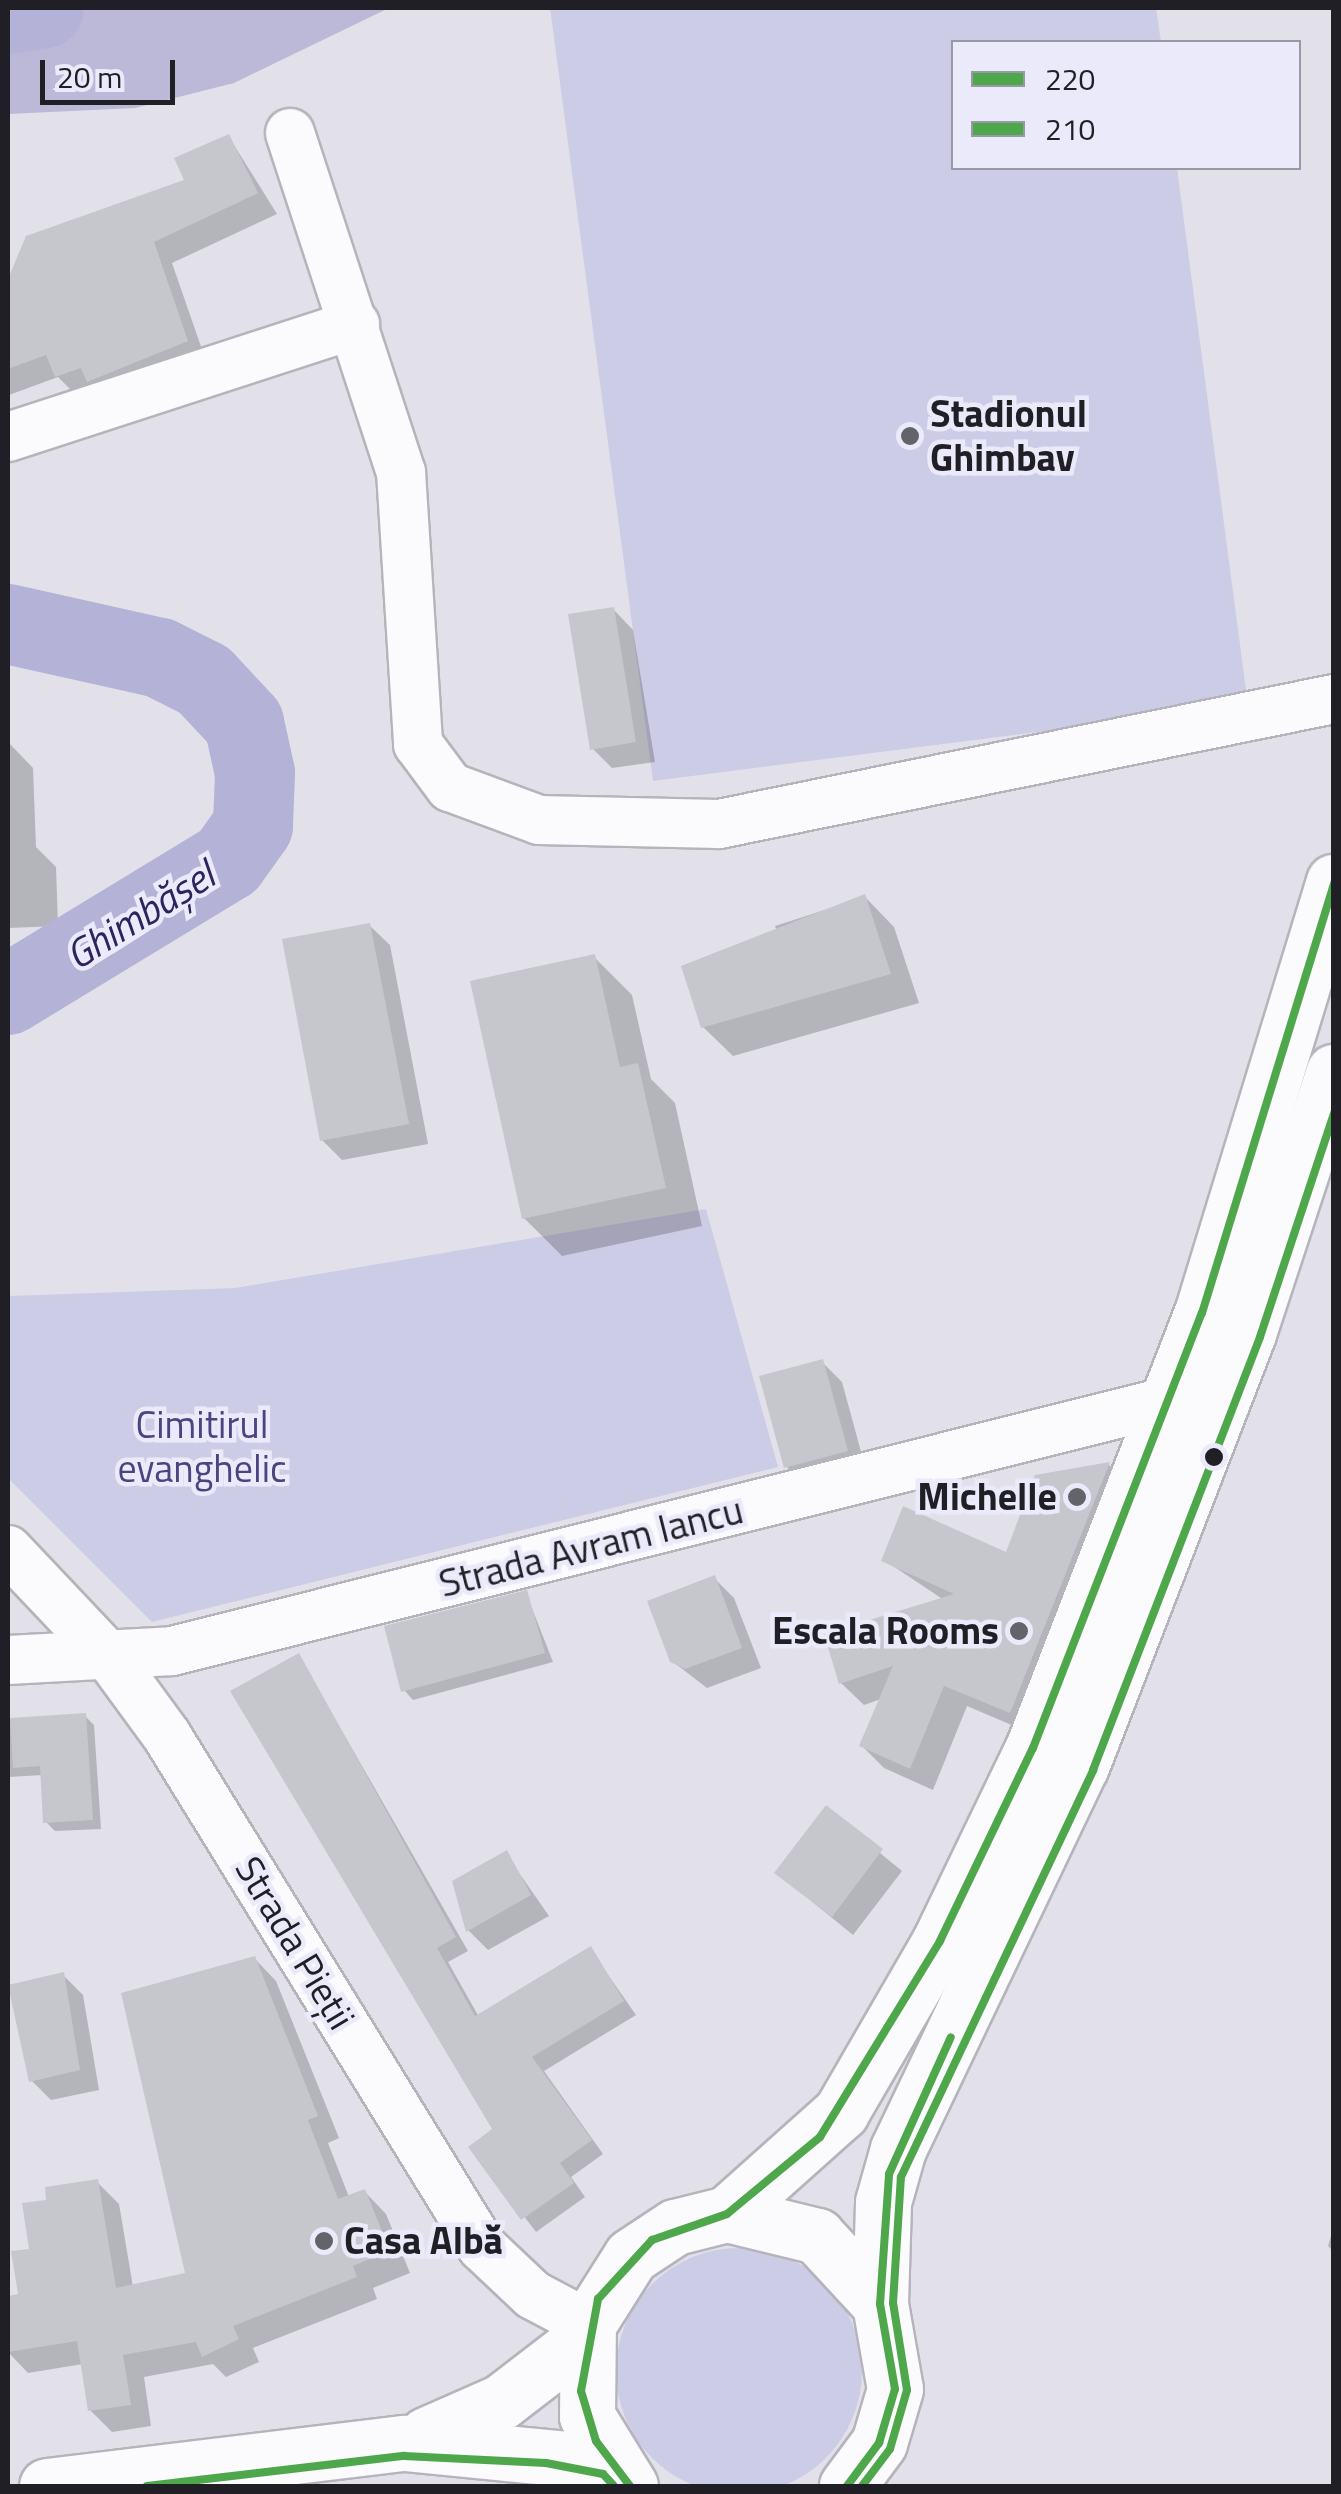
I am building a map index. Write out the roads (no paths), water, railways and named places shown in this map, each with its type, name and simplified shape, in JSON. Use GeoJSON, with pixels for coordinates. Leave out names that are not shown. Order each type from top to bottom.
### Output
{"type":"FeatureCollection","features":[{"type":"Feature","properties":{"kind":"main road"},"geometry":{"type":"LineString","coordinates":[[404,2443],[501,2402],[586,2331],[630,2256],[675,2228],[728,2214],[842,2112],[940,1941],[1033,1748],[1170,1401],[1264,1129],[1334,882]]}},
{"type":"Feature","properties":{"kind":"main road"},"geometry":{"type":"LineString","coordinates":[[847,2486],[879,2443],[895,2389],[880,2304],[883,2202],[898,2148],[1088,1749],[1248,1333],[1334,1072]]}},
{"type":"Feature","properties":{"kind":"main road"},"geometry":{"type":"LineString","coordinates":[[728,2214],[817,2236],[880,2304]]}},
{"type":"Feature","properties":{"kind":"main road"},"geometry":{"type":"LineString","coordinates":[[586,2331],[581,2391],[620,2475]]}},
{"type":"Feature","properties":{"kind":"main road"},"geometry":{"type":"LineString","coordinates":[[47,2486],[404,2443],[620,2475]]}},
{"type":"Feature","properties":{"kind":"street"},"geometry":{"type":"LineString","coordinates":[[290,133],[401,472],[418,744],[450,787],[487,805],[627,828],[719,824],[1334,699]]}},
{"type":"Feature","properties":{"kind":"street"},"geometry":{"type":"LineString","coordinates":[[8,436],[355,324]]}},
{"type":"Feature","properties":{"kind":"street","name":"Strada Avram Iancu"},"geometry":{"type":"LineString","coordinates":[[8,1660],[172,1652],[1170,1401]]}},
{"type":"Feature","properties":{"kind":"street","name":"Strada Pieții"},"geometry":{"type":"LineString","coordinates":[[8,1550],[110,1658],[217,1814],[463,2221],[508,2276],[586,2331]]}},
{"type":"Feature","properties":{"kind":"waterway","name":"Ghimbășel"},"geometry":{"type":"LineString","coordinates":[[8,14],[44,8]]}},
{"type":"Feature","properties":{"kind":"waterway","name":"Ghimbășel"},"geometry":{"type":"LineString","coordinates":[[8,624],[160,658],[204,680],[244,723],[255,773],[253,826],[228,861],[8,995]]}},
{"type":"Feature","properties":{"kind":"place","name":"Stadionul Ghimbav"},"geometry":{"type":"Point","coordinates":[910,436]}},
{"type":"Feature","properties":{"kind":"place","name":"Michelle"},"geometry":{"type":"Point","coordinates":[1077,1497]}},
{"type":"Feature","properties":{"kind":"place","name":"Escala Rooms"},"geometry":{"type":"Point","coordinates":[1019,1631]}},
{"type":"Feature","properties":{"kind":"place","name":"Casa Albă"},"geometry":{"type":"Point","coordinates":[324,2241]}},
{"type":"Feature","properties":{"kind":"park label","name":"Cimitirul evanghelic"},"geometry":{"type":"Point","coordinates":[202,1447]}}]}
